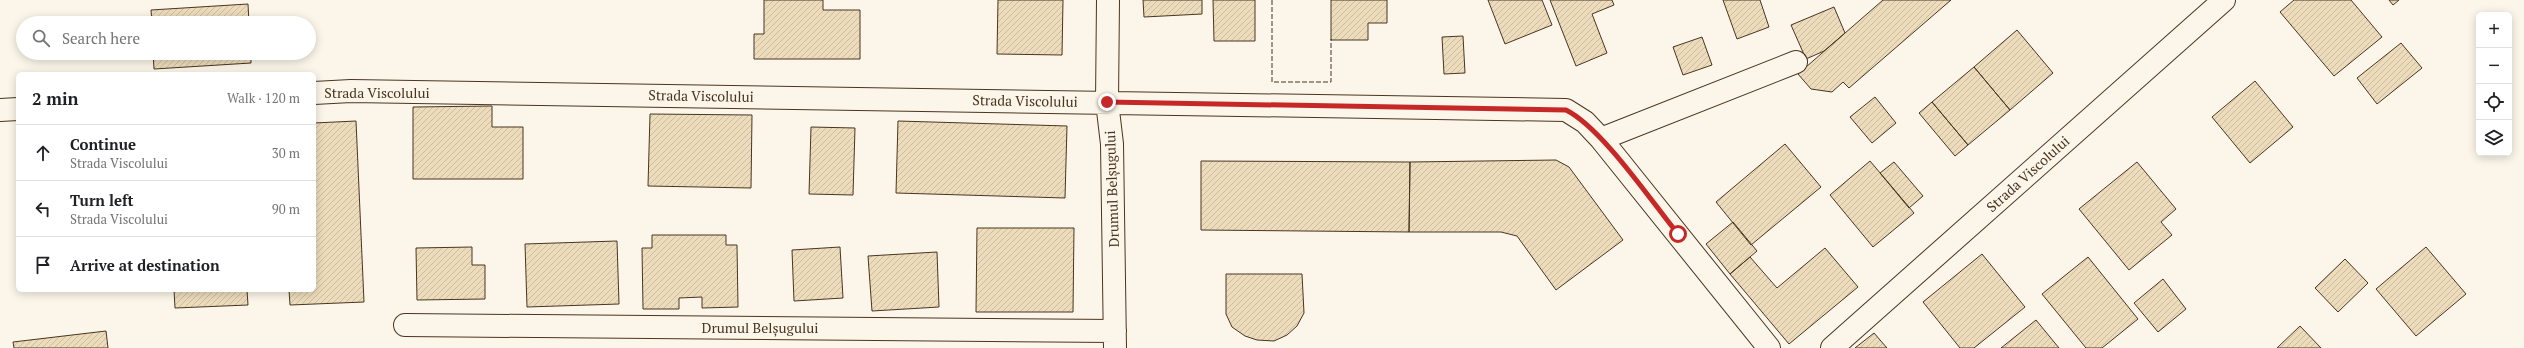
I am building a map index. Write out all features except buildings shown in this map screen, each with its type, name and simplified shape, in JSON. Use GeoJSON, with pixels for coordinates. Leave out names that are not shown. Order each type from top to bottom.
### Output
{"type":"FeatureCollection","features":[{"type":"Feature","properties":{"kind":"street","name":"Drumul Belșugului"},"geometry":{"type":"LineString","coordinates":[[405,325],[1115,340],[1112,144],[1107,102],[1108,0]]}},
{"type":"Feature","properties":{"kind":"street","name":"Strada Viscolului"},"geometry":{"type":"LineString","coordinates":[[1832,348],[2224,0]]}},
{"type":"Feature","properties":{"kind":"street"},"geometry":{"type":"LineString","coordinates":[[1601,139],[1796,62]]}},
{"type":"Feature","properties":{"kind":"street","name":"Strada Viscolului"},"geometry":{"type":"LineString","coordinates":[[316,93],[351,91],[1557,108],[1576,115],[1601,139],[1768,348]]}},
{"type":"Feature","properties":{"kind":"street"},"geometry":{"type":"LineString","coordinates":[[0,110],[16,110]]}},
{"type":"Feature","properties":{"kind":"fence"},"geometry":{"type":"LineString","coordinates":[[1272,0],[1272,82],[1331,82],[1331,39]]}},
{"type":"Feature","properties":{"kind":"route"},"geometry":{"type":"LineString","coordinates":[[1107,102],[1557,108],[1566,110],[1576,115],[1594,131],[1678,234]]}}]}
